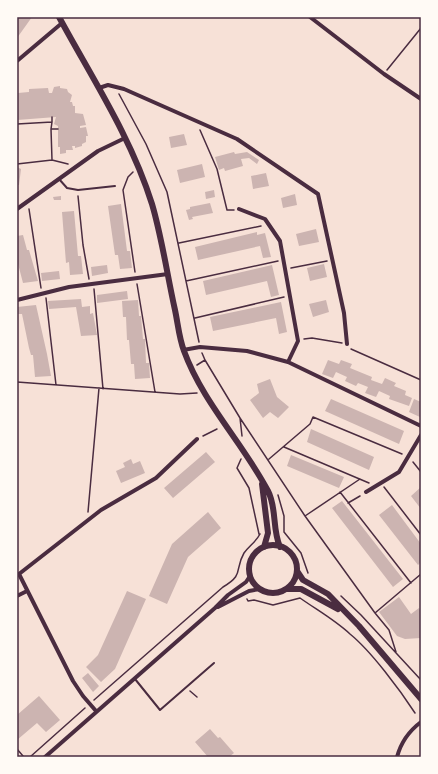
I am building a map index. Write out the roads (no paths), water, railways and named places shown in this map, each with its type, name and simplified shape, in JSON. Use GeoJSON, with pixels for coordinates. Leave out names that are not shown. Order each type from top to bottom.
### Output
{"type":"FeatureCollection","features":[{"type":"Feature","properties":{"kind":"main road"},"geometry":{"type":"LineString","coordinates":[[59,17],[126,138],[138,166],[155,216],[183,350],[191,369],[205,394],[262,479],[272,499],[276,536],[280,546],[293,556],[297,571],[303,580],[328,594],[359,626],[421,699]]}},
{"type":"Feature","properties":{"kind":"main road"},"geometry":{"type":"LineString","coordinates":[[262,479],[268,534],[264,548]]}},
{"type":"Feature","properties":{"kind":"main road"},"geometry":{"type":"LineString","coordinates":[[280,546],[264,548],[252,558],[250,576],[254,583],[260,589],[274,593],[287,589],[301,589],[342,610]]}},
{"type":"Feature","properties":{"kind":"main road"},"geometry":{"type":"LineString","coordinates":[[287,589],[294,581],[297,571]]}},
{"type":"Feature","properties":{"kind":"street"},"geometry":{"type":"LineString","coordinates":[[310,17],[384,74],[421,99]]}},
{"type":"Feature","properties":{"kind":"street"},"geometry":{"type":"LineString","coordinates":[[17,61],[62,23]]}},
{"type":"Feature","properties":{"kind":"street"},"geometry":{"type":"LineString","coordinates":[[99,88],[108,85],[124,89],[237,139],[318,194],[344,313],[347,344]]}},
{"type":"Feature","properties":{"kind":"street"},"geometry":{"type":"LineString","coordinates":[[17,209],[58,178],[98,151],[126,138]]}},
{"type":"Feature","properties":{"kind":"street"},"geometry":{"type":"LineString","coordinates":[[239,209],[265,219],[280,241],[298,341],[288,362]]}},
{"type":"Feature","properties":{"kind":"street"},"geometry":{"type":"LineString","coordinates":[[17,300],[90,283],[168,274]]}},
{"type":"Feature","properties":{"kind":"street"},"geometry":{"type":"LineString","coordinates":[[183,350],[200,347],[246,351],[288,362],[421,426]]}},
{"type":"Feature","properties":{"kind":"street"},"geometry":{"type":"LineString","coordinates":[[366,492],[399,472],[421,436]]}},
{"type":"Feature","properties":{"kind":"street"},"geometry":{"type":"LineString","coordinates":[[96,711],[73,681],[19,574],[101,510],[156,478],[197,439]]}},
{"type":"Feature","properties":{"kind":"street"},"geometry":{"type":"LineString","coordinates":[[45,757],[228,595],[246,582],[250,576]]}},
{"type":"Feature","properties":{"kind":"street"},"geometry":{"type":"LineString","coordinates":[[215,608],[252,590],[260,589]]}},
{"type":"Feature","properties":{"kind":"street"},"geometry":{"type":"LineString","coordinates":[[17,596],[27,591]]}},
{"type":"Feature","properties":{"kind":"street"},"geometry":{"type":"LineString","coordinates":[[398,757],[405,738],[412,728],[421,722]]}},
{"type":"Feature","properties":{"kind":"lane"},"geometry":{"type":"LineString","coordinates":[[58,178],[67,188],[78,190],[115,186]]}},
{"type":"Feature","properties":{"kind":"lane"},"geometry":{"type":"LineString","coordinates":[[134,679],[160,710],[214,663]]}}]}
